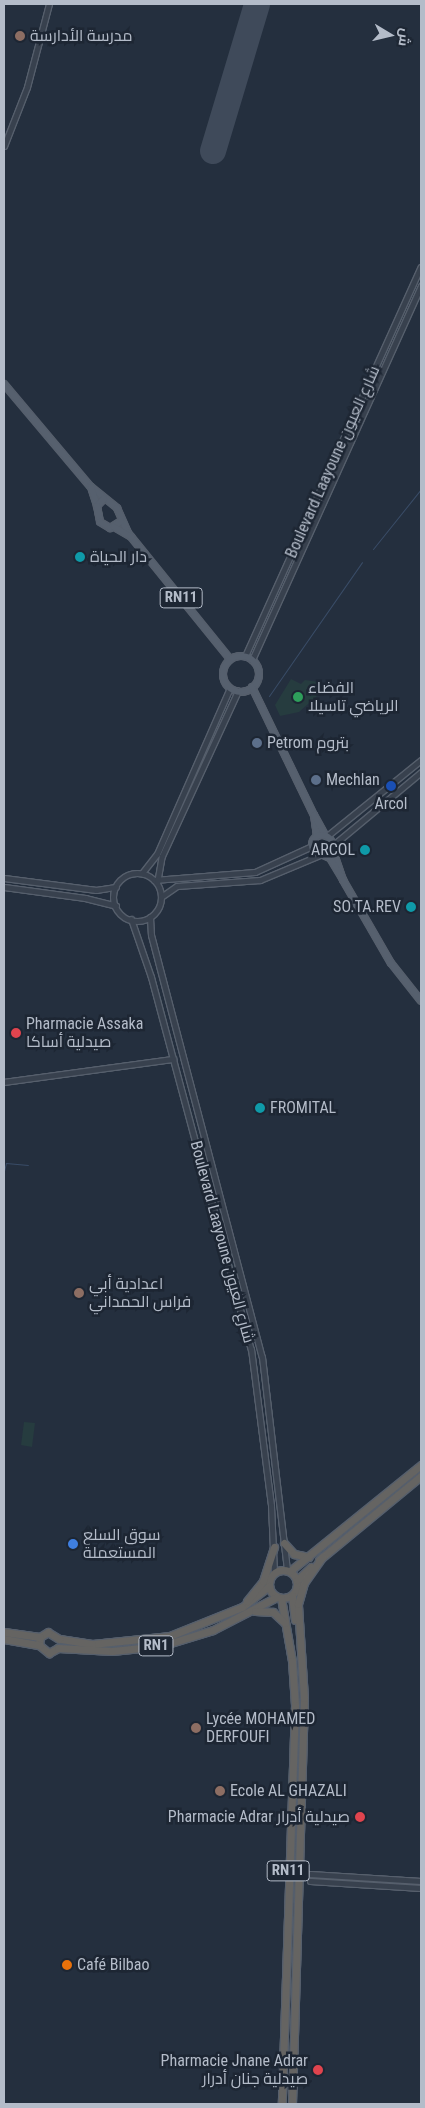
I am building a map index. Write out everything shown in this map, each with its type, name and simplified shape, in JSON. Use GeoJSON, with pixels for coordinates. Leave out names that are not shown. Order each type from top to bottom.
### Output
{"type":"FeatureCollection","features":[{"type":"Feature","properties":{"kind":"highway"},"geometry":{"type":"LineString","coordinates":[[279,1598],[269,1586],[274,1573],[288,1571],[309,1557],[421,1465]]}},
{"type":"Feature","properties":{"kind":"highway"},"geometry":{"type":"LineString","coordinates":[[292,1596],[297,1580],[322,1557],[421,1476]]}},
{"type":"Feature","properties":{"kind":"highway"},"geometry":{"type":"LineString","coordinates":[[284,1543],[294,1554],[309,1557]]}},
{"type":"Feature","properties":{"kind":"highway"},"geometry":{"type":"LineString","coordinates":[[274,1547],[263,1581],[245,1610],[270,1611],[279,1616],[287,1628]]}},
{"type":"Feature","properties":{"kind":"highway"},"geometry":{"type":"LineString","coordinates":[[299,1635],[301,1590],[322,1557]]}},
{"type":"Feature","properties":{"kind":"highway"},"geometry":{"type":"LineString","coordinates":[[288,1571],[297,1580]]}},
{"type":"Feature","properties":{"kind":"highway","name":"RN1"},"geometry":{"type":"LineString","coordinates":[[4,1632],[39,1641],[47,1653],[58,1648],[112,1651],[161,1646],[200,1635],[245,1610],[269,1586]]}},
{"type":"Feature","properties":{"kind":"highway","name":"RN1"},"geometry":{"type":"LineString","coordinates":[[4,1639],[39,1641],[51,1632],[59,1639],[104,1644],[158,1638],[195,1628],[279,1598],[292,1596]]}},
{"type":"Feature","properties":{"kind":"highway","name":"RN11"},"geometry":{"type":"LineString","coordinates":[[292,1596],[299,1635],[304,1698],[292,2104]]}},
{"type":"Feature","properties":{"kind":"highway","name":"RN11"},"geometry":{"type":"LineString","coordinates":[[279,1598],[287,1628],[295,1704],[282,2104]]}},
{"type":"Feature","properties":{"kind":"highway"},"geometry":{"type":"LineString","coordinates":[[58,1648],[59,1639]]}},
{"type":"Feature","properties":{"kind":"main road","name":"RN11"},"geometry":{"type":"LineString","coordinates":[[4,384],[90,486],[117,508],[121,522],[131,537],[230,659]]}},
{"type":"Feature","properties":{"kind":"main road","name":"RN11"},"geometry":{"type":"LineString","coordinates":[[90,486],[103,525],[114,527],[131,537]]}},
{"type":"Feature","properties":{"kind":"main road"},"geometry":{"type":"LineString","coordinates":[[97,506],[104,499]]}},
{"type":"Feature","properties":{"kind":"main road"},"geometry":{"type":"LineString","coordinates":[[114,527],[121,522]]}},
{"type":"Feature","properties":{"kind":"main road"},"geometry":{"type":"LineString","coordinates":[[252,687],[238,691],[230,688],[223,671],[230,659],[245,656],[252,660],[258,671],[252,687],[314,815],[332,847],[343,880]]}},
{"type":"Feature","properties":{"kind":"main road"},"geometry":{"type":"LineString","coordinates":[[314,815],[316,836],[312,846],[322,855],[330,858],[386,955],[421,1001]]}},
{"type":"Feature","properties":{"kind":"main road"},"geometry":{"type":"LineString","coordinates":[[316,836],[326,835]]}},
{"type":"Feature","properties":{"kind":"main road"},"geometry":{"type":"LineString","coordinates":[[322,855],[332,847]]}},
{"type":"Feature","properties":{"kind":"street"},"geometry":{"type":"LineString","coordinates":[[4,146],[28,88],[49,4]]}},
{"type":"Feature","properties":{"kind":"street","name":"Boulevard Laayoune شارع العيون"},"geometry":{"type":"LineString","coordinates":[[245,656],[421,267]]}},
{"type":"Feature","properties":{"kind":"street","name":"Boulevard Laayoune شارع العيون"},"geometry":{"type":"LineString","coordinates":[[252,660],[421,285]]}},
{"type":"Feature","properties":{"kind":"street"},"geometry":{"type":"LineString","coordinates":[[4,878],[96,890],[116,887],[127,876],[142,873],[157,854],[230,688]]}},
{"type":"Feature","properties":{"kind":"street"},"geometry":{"type":"LineString","coordinates":[[4,887],[85,898],[116,906],[131,920],[141,921],[150,917],[158,908],[161,897],[156,881],[162,856],[238,691]]}},
{"type":"Feature","properties":{"kind":"street"},"geometry":{"type":"LineString","coordinates":[[326,835],[421,760]]}},
{"type":"Feature","properties":{"kind":"street"},"geometry":{"type":"LineString","coordinates":[[332,847],[421,772]]}},
{"type":"Feature","properties":{"kind":"street"},"geometry":{"type":"LineString","coordinates":[[142,873],[156,881],[255,872],[312,846]]}},
{"type":"Feature","properties":{"kind":"street"},"geometry":{"type":"LineString","coordinates":[[161,897],[178,886],[260,880],[322,855]]}},
{"type":"Feature","properties":{"kind":"street"},"geometry":{"type":"LineString","coordinates":[[116,887],[116,906]]}},
{"type":"Feature","properties":{"kind":"street","name":"Boulevard Laayoune شارع العيون"},"geometry":{"type":"LineString","coordinates":[[150,917],[151,935],[262,1357],[288,1571]]}},
{"type":"Feature","properties":{"kind":"street","name":"Boulevard Laayoune شارع العيون"},"geometry":{"type":"LineString","coordinates":[[131,920],[138,932],[251,1349],[274,1547],[274,1573]]}},
{"type":"Feature","properties":{"kind":"street"},"geometry":{"type":"LineString","coordinates":[[4,1082],[173,1059]]}},
{"type":"Feature","properties":{"kind":"street"},"geometry":{"type":"LineString","coordinates":[[310,1874],[421,1881]]}},
{"type":"Feature","properties":{"kind":"street"},"geometry":{"type":"LineString","coordinates":[[310,1881],[421,1888]]}},
{"type":"Feature","properties":{"kind":"green space","name":"الفضاء الرياضي تاسيلا"},"geometry":{"type":"Polygon","coordinates":[[[291,679],[301,684],[305,680],[319,682],[325,689],[299,712],[280,716],[275,705],[291,679]]]}},
{"type":"Feature","properties":{"kind":"green space"},"geometry":{"type":"Polygon","coordinates":[[[24,1422],[35,1423],[32,1447],[21,1445],[24,1422]]]}},
{"type":"Feature","properties":{"kind":"waterway"},"geometry":{"type":"LineString","coordinates":[[373,549],[421,489]]}},
{"type":"Feature","properties":{"kind":"waterway"},"geometry":{"type":"LineString","coordinates":[[269,696],[362,562]]}},
{"type":"Feature","properties":{"kind":"waterway"},"geometry":{"type":"LineString","coordinates":[[4,1171],[6,1163],[28,1165]]}},
{"type":"Feature","properties":{"kind":"runway"},"geometry":{"type":"LineString","coordinates":[[213,151],[257,4]]}},
{"type":"Feature","properties":{"kind":"place","name":"مدرسة الأدارسة"},"geometry":{"type":"Point","coordinates":[20,36]}},
{"type":"Feature","properties":{"kind":"place","name":"دار الحياة"},"geometry":{"type":"Point","coordinates":[80,557]}},
{"type":"Feature","properties":{"kind":"place","name":"الفضاء الرياضي تاسيلا"},"geometry":{"type":"Point","coordinates":[298,697]}},
{"type":"Feature","properties":{"kind":"place","name":"Petrom بتروم"},"geometry":{"type":"Point","coordinates":[257,743]}},
{"type":"Feature","properties":{"kind":"place","name":"Mechlan"},"geometry":{"type":"Point","coordinates":[316,780]}},
{"type":"Feature","properties":{"kind":"place","name":"Arcol"},"geometry":{"type":"Point","coordinates":[391,786]}},
{"type":"Feature","properties":{"kind":"place","name":"ARCOL"},"geometry":{"type":"Point","coordinates":[365,850]}},
{"type":"Feature","properties":{"kind":"place","name":"SO.TA.REV"},"geometry":{"type":"Point","coordinates":[411,907]}},
{"type":"Feature","properties":{"kind":"place","name":"Pharmacie Assaka صيدلية أساكا"},"geometry":{"type":"Point","coordinates":[16,1033]}},
{"type":"Feature","properties":{"kind":"place","name":"FROMITAL"},"geometry":{"type":"Point","coordinates":[260,1108]}},
{"type":"Feature","properties":{"kind":"place","name":"اعدادية أبي فراس الحمداني"},"geometry":{"type":"Point","coordinates":[79,1293]}},
{"type":"Feature","properties":{"kind":"place","name":"سوق السلع المستعملة"},"geometry":{"type":"Point","coordinates":[73,1544]}},
{"type":"Feature","properties":{"kind":"place","name":"Lycée MOHAMED DERFOUFI"},"geometry":{"type":"Point","coordinates":[196,1728]}},
{"type":"Feature","properties":{"kind":"place","name":"Ecole AL GHAZALI"},"geometry":{"type":"Point","coordinates":[220,1791]}},
{"type":"Feature","properties":{"kind":"place","name":"Pharmacie Adrar صيدلية أدرار"},"geometry":{"type":"Point","coordinates":[360,1817]}},
{"type":"Feature","properties":{"kind":"place","name":"Café Bilbao"},"geometry":{"type":"Point","coordinates":[67,1965]}},
{"type":"Feature","properties":{"kind":"place","name":"Pharmacie Jnane Adrar صيدلية جنان أدرار"},"geometry":{"type":"Point","coordinates":[318,2070]}}]}
